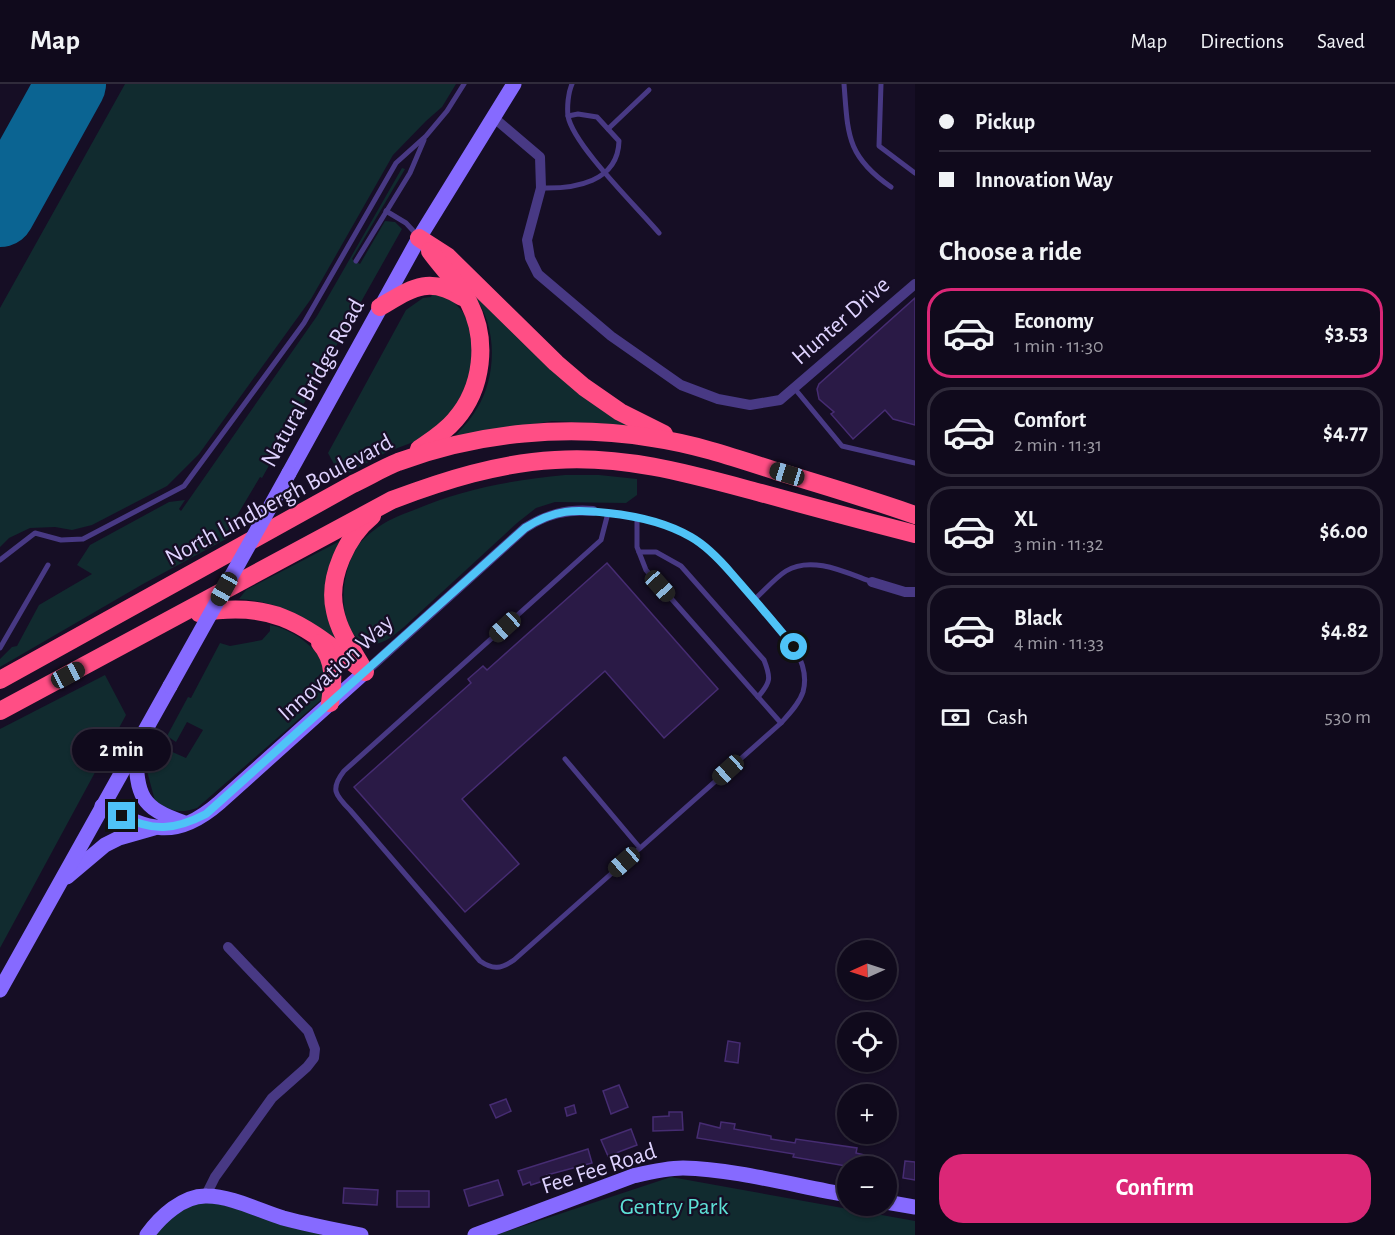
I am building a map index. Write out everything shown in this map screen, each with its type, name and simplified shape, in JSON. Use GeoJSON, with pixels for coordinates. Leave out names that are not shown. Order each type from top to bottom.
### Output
{"type":"FeatureCollection","features":[{"type":"Feature","properties":{"kind":"highway"},"geometry":{"type":"LineString","coordinates":[[396,463],[440,435],[456,420],[468,401],[478,375],[481,350],[478,327],[468,302],[419,238]]}},
{"type":"Feature","properties":{"kind":"highway"},"geometry":{"type":"LineString","coordinates":[[419,238],[447,256],[556,363],[584,387],[620,412],[641,423],[699,447]]}},
{"type":"Feature","properties":{"kind":"highway"},"geometry":{"type":"LineString","coordinates":[[380,307],[420,286],[447,287],[468,302]]}},
{"type":"Feature","properties":{"kind":"highway","name":"North Lindbergh Boulevard"},"geometry":{"type":"LineString","coordinates":[[0,680],[353,484],[396,463],[438,449],[482,440],[528,432],[570,430],[616,432],[654,438],[699,447],[915,515]]}},
{"type":"Feature","properties":{"kind":"highway"},"geometry":{"type":"LineString","coordinates":[[0,711],[392,500],[441,482],[498,467],[555,460],[608,460],[662,467],[915,534]]}},
{"type":"Feature","properties":{"kind":"highway"},"geometry":{"type":"LineString","coordinates":[[365,672],[340,627],[334,610],[333,591],[337,570],[356,532],[392,500]]}},
{"type":"Feature","properties":{"kind":"highway"},"geometry":{"type":"LineString","coordinates":[[168,621],[224,609],[248,609],[279,615],[309,630],[365,672]]}},
{"type":"Feature","properties":{"kind":"highway"},"geometry":{"type":"LineString","coordinates":[[309,630],[324,647],[330,661],[333,672],[330,704]]}},
{"type":"Feature","properties":{"kind":"main road","name":"Natural Bridge Road"},"geometry":{"type":"LineString","coordinates":[[2,983],[419,238],[514,84]]}},
{"type":"Feature","properties":{"kind":"main road","name":"Innovation Way"},"geometry":{"type":"LineString","coordinates":[[102,806],[144,826],[156,828],[188,824],[212,809],[365,672]]}},
{"type":"Feature","properties":{"kind":"main road"},"geometry":{"type":"LineString","coordinates":[[135,746],[137,778],[142,797],[153,810],[188,824]]}},
{"type":"Feature","properties":{"kind":"main road"},"geometry":{"type":"LineString","coordinates":[[60,882],[112,842],[156,828]]}},
{"type":"Feature","properties":{"kind":"main road","name":"Fee Fee Road"},"geometry":{"type":"LineString","coordinates":[[475,1235],[633,1176],[657,1170],[682,1168],[716,1171],[837,1193]]}},
{"type":"Feature","properties":{"kind":"main road"},"geometry":{"type":"LineString","coordinates":[[147,1235],[161,1218],[175,1207],[206,1195],[318,1227],[361,1235]]}},
{"type":"Feature","properties":{"kind":"main road"},"geometry":{"type":"LineString","coordinates":[[897,1204],[915,1208]]}},
{"type":"Feature","properties":{"kind":"street","name":"Hunter Drive"},"geometry":{"type":"LineString","coordinates":[[493,117],[540,158],[541,188],[527,240],[530,258],[538,274],[611,336],[681,385],[718,399],[750,405],[780,400],[915,284]]}},
{"type":"Feature","properties":{"kind":"street","name":"Innovation Way"},"geometry":{"type":"LineString","coordinates":[[365,672],[525,528],[542,517],[561,511],[592,511]]}},
{"type":"Feature","properties":{"kind":"street"},"geometry":{"type":"LineString","coordinates":[[872,582],[905,592],[915,592]]}},
{"type":"Feature","properties":{"kind":"street"},"geometry":{"type":"LineString","coordinates":[[206,1195],[215,1177],[272,1098],[307,1067],[314,1058],[315,1049],[314,1041],[308,1031],[228,947]]}},
{"type":"Feature","properties":{"kind":"lane"},"geometry":{"type":"LineString","coordinates":[[0,560],[35,533],[61,540],[83,539],[184,486],[304,323],[396,163],[426,136],[447,111],[464,84]]}},
{"type":"Feature","properties":{"kind":"lane"},"geometry":{"type":"LineString","coordinates":[[572,84],[568,116],[578,140],[659,232]]}},
{"type":"Feature","properties":{"kind":"lane"},"geometry":{"type":"LineString","coordinates":[[844,84],[848,130],[854,149],[867,168],[891,187]]}},
{"type":"Feature","properties":{"kind":"lane"},"geometry":{"type":"LineString","coordinates":[[881,84],[879,146],[915,173]]}},
{"type":"Feature","properties":{"kind":"lane"},"geometry":{"type":"LineString","coordinates":[[608,129],[649,90]]}},
{"type":"Feature","properties":{"kind":"lane"},"geometry":{"type":"LineString","coordinates":[[541,188],[579,186],[606,173],[618,153],[619,141],[597,117],[578,114],[568,116]]}},
{"type":"Feature","properties":{"kind":"lane"},"geometry":{"type":"LineString","coordinates":[[356,261],[410,172],[426,136]]}},
{"type":"Feature","properties":{"kind":"lane"},"geometry":{"type":"LineString","coordinates":[[386,211],[406,223],[419,238]]}},
{"type":"Feature","properties":{"kind":"lane"},"geometry":{"type":"LineString","coordinates":[[795,388],[842,446],[915,463]]}},
{"type":"Feature","properties":{"kind":"lane"},"geometry":{"type":"LineString","coordinates":[[592,511],[626,514],[666,525],[692,537],[713,554],[794,647],[804,670],[803,692],[796,705],[781,723],[514,960],[504,967],[488,967],[480,961],[350,810],[336,797],[335,787],[344,771],[601,540],[608,513]]}},
{"type":"Feature","properties":{"kind":"lane"},"geometry":{"type":"LineString","coordinates":[[638,519],[639,552],[646,570],[781,723]]}},
{"type":"Feature","properties":{"kind":"lane"},"geometry":{"type":"LineString","coordinates":[[639,552],[656,552],[681,566],[764,660],[770,673],[768,686],[758,697]]}},
{"type":"Feature","properties":{"kind":"lane"},"geometry":{"type":"LineString","coordinates":[[754,599],[786,571],[800,564],[846,572],[872,582]]}},
{"type":"Feature","properties":{"kind":"lane"},"geometry":{"type":"LineString","coordinates":[[0,648],[48,565]]}},
{"type":"Feature","properties":{"kind":"lane"},"geometry":{"type":"LineString","coordinates":[[565,759],[640,848]]}},
{"type":"Feature","properties":{"kind":"green space"},"geometry":{"type":"Polygon","coordinates":[[[125,84],[456,84],[442,107],[393,155],[311,299],[199,454],[167,486],[92,525],[72,530],[55,527],[30,528],[9,538],[0,547],[0,308],[125,84]]]}},
{"type":"Feature","properties":{"kind":"green space"},"geometry":{"type":"Polygon","coordinates":[[[402,168],[405,169],[352,259],[360,264],[385,221],[395,222],[402,229],[262,478],[260,477],[226,534],[228,538],[143,584],[0,667],[0,659],[12,647],[17,646],[39,605],[92,574],[77,565],[90,545],[169,502],[185,500],[179,509],[181,511],[317,316],[402,168]]]}},
{"type":"Feature","properties":{"kind":"green space"},"geometry":{"type":"Polygon","coordinates":[[[433,292],[450,298],[469,323],[473,339],[471,376],[451,416],[424,438],[387,452],[341,477],[328,453],[406,310],[423,298],[431,297],[433,292]]]}},
{"type":"Feature","properties":{"kind":"green space"},"geometry":{"type":"Polygon","coordinates":[[[477,293],[634,428],[597,423],[552,421],[465,436],[456,435],[472,417],[483,397],[491,368],[491,337],[482,308],[474,296],[477,293]]]}},
{"type":"Feature","properties":{"kind":"green space"},"geometry":{"type":"Polygon","coordinates":[[[565,475],[599,475],[637,479],[637,495],[626,503],[555,502],[536,508],[393,635],[382,642],[373,644],[360,641],[355,636],[344,610],[344,588],[348,567],[357,547],[378,527],[403,514],[451,496],[507,483],[565,475]]]}},
{"type":"Feature","properties":{"kind":"green space"},"geometry":{"type":"Polygon","coordinates":[[[342,540],[326,593],[328,617],[340,646],[317,628],[282,608],[239,599],[246,590],[342,540]]]}},
{"type":"Feature","properties":{"kind":"green space"},"geometry":{"type":"Polygon","coordinates":[[[270,625],[298,636],[320,658],[326,679],[322,699],[197,808],[180,811],[170,809],[155,801],[147,771],[161,747],[186,758],[203,730],[187,722],[176,742],[167,736],[188,697],[191,698],[220,643],[230,646],[262,640],[270,631],[270,625]]]}},
{"type":"Feature","properties":{"kind":"green space"},"geometry":{"type":"Polygon","coordinates":[[[105,675],[126,715],[0,948],[0,729],[105,675]]]}},
{"type":"Feature","properties":{"kind":"green space","name":"Gentry Park"},"geometry":{"type":"Polygon","coordinates":[[[671,1177],[837,1207],[837,1216],[887,1216],[915,1221],[915,1235],[496,1235],[671,1177]]]}},
{"type":"Feature","properties":{"kind":"green space"},"geometry":{"type":"Polygon","coordinates":[[[203,1202],[215,1203],[321,1232],[321,1235],[154,1235],[176,1214],[203,1202]]]}},
{"type":"Feature","properties":{"kind":"building"},"geometry":{"type":"Polygon","coordinates":[[[915,298],[915,425],[893,419],[885,410],[853,439],[831,414],[834,412],[819,399],[817,389],[819,384],[915,298]]]}},
{"type":"Feature","properties":{"kind":"building"},"geometry":{"type":"Polygon","coordinates":[[[607,563],[718,689],[664,738],[605,671],[462,799],[519,864],[465,912],[354,787],[471,683],[468,679],[483,666],[487,670],[607,563]]]}},
{"type":"Feature","properties":{"kind":"building"},"geometry":{"type":"Polygon","coordinates":[[[728,1041],[740,1043],[738,1063],[725,1061],[728,1041]]]}},
{"type":"Feature","properties":{"kind":"building"},"geometry":{"type":"Polygon","coordinates":[[[619,1085],[628,1107],[611,1114],[603,1091],[619,1085]]]}},
{"type":"Feature","properties":{"kind":"building"},"geometry":{"type":"Polygon","coordinates":[[[506,1099],[511,1111],[496,1118],[490,1105],[506,1099]]]}},
{"type":"Feature","properties":{"kind":"building"},"geometry":{"type":"Polygon","coordinates":[[[574,1105],[576,1113],[567,1116],[565,1108],[574,1105]]]}},
{"type":"Feature","properties":{"kind":"building"},"geometry":{"type":"Polygon","coordinates":[[[669,1112],[682,1112],[683,1130],[653,1131],[653,1117],[669,1116],[669,1112]]]}},
{"type":"Feature","properties":{"kind":"building"},"geometry":{"type":"Polygon","coordinates":[[[721,1122],[735,1124],[734,1129],[771,1136],[771,1139],[795,1143],[796,1139],[857,1148],[856,1153],[869,1156],[837,1156],[837,1164],[793,1157],[794,1154],[697,1138],[700,1123],[720,1128],[721,1122]]]}},
{"type":"Feature","properties":{"kind":"building"},"geometry":{"type":"Polygon","coordinates":[[[631,1129],[637,1145],[608,1156],[601,1140],[631,1129]]]}},
{"type":"Feature","properties":{"kind":"building"},"geometry":{"type":"Polygon","coordinates":[[[588,1149],[592,1163],[547,1175],[549,1179],[531,1185],[530,1182],[523,1185],[518,1171],[588,1149]]]}},
{"type":"Feature","properties":{"kind":"building"},"geometry":{"type":"Polygon","coordinates":[[[905,1161],[915,1162],[915,1180],[903,1178],[905,1161]]]}},
{"type":"Feature","properties":{"kind":"building"},"geometry":{"type":"Polygon","coordinates":[[[498,1180],[503,1195],[469,1206],[464,1190],[498,1180]]]}},
{"type":"Feature","properties":{"kind":"building"},"geometry":{"type":"Polygon","coordinates":[[[344,1188],[378,1190],[377,1205],[343,1203],[344,1188]]]}},
{"type":"Feature","properties":{"kind":"building"},"geometry":{"type":"Polygon","coordinates":[[[397,1191],[429,1191],[429,1207],[397,1207],[397,1191]]]}},
{"type":"Feature","properties":{"kind":"runway"},"geometry":{"type":"LineString","coordinates":[[0,212],[71,84]]}},
{"type":"Feature","properties":{"kind":"route"},"geometry":{"type":"LineString","coordinates":[[122,816],[144,826],[156,828],[188,824],[206,814],[525,528],[542,517],[561,511],[585,510],[626,514],[666,525],[692,537],[713,554],[794,647]]}}]}
